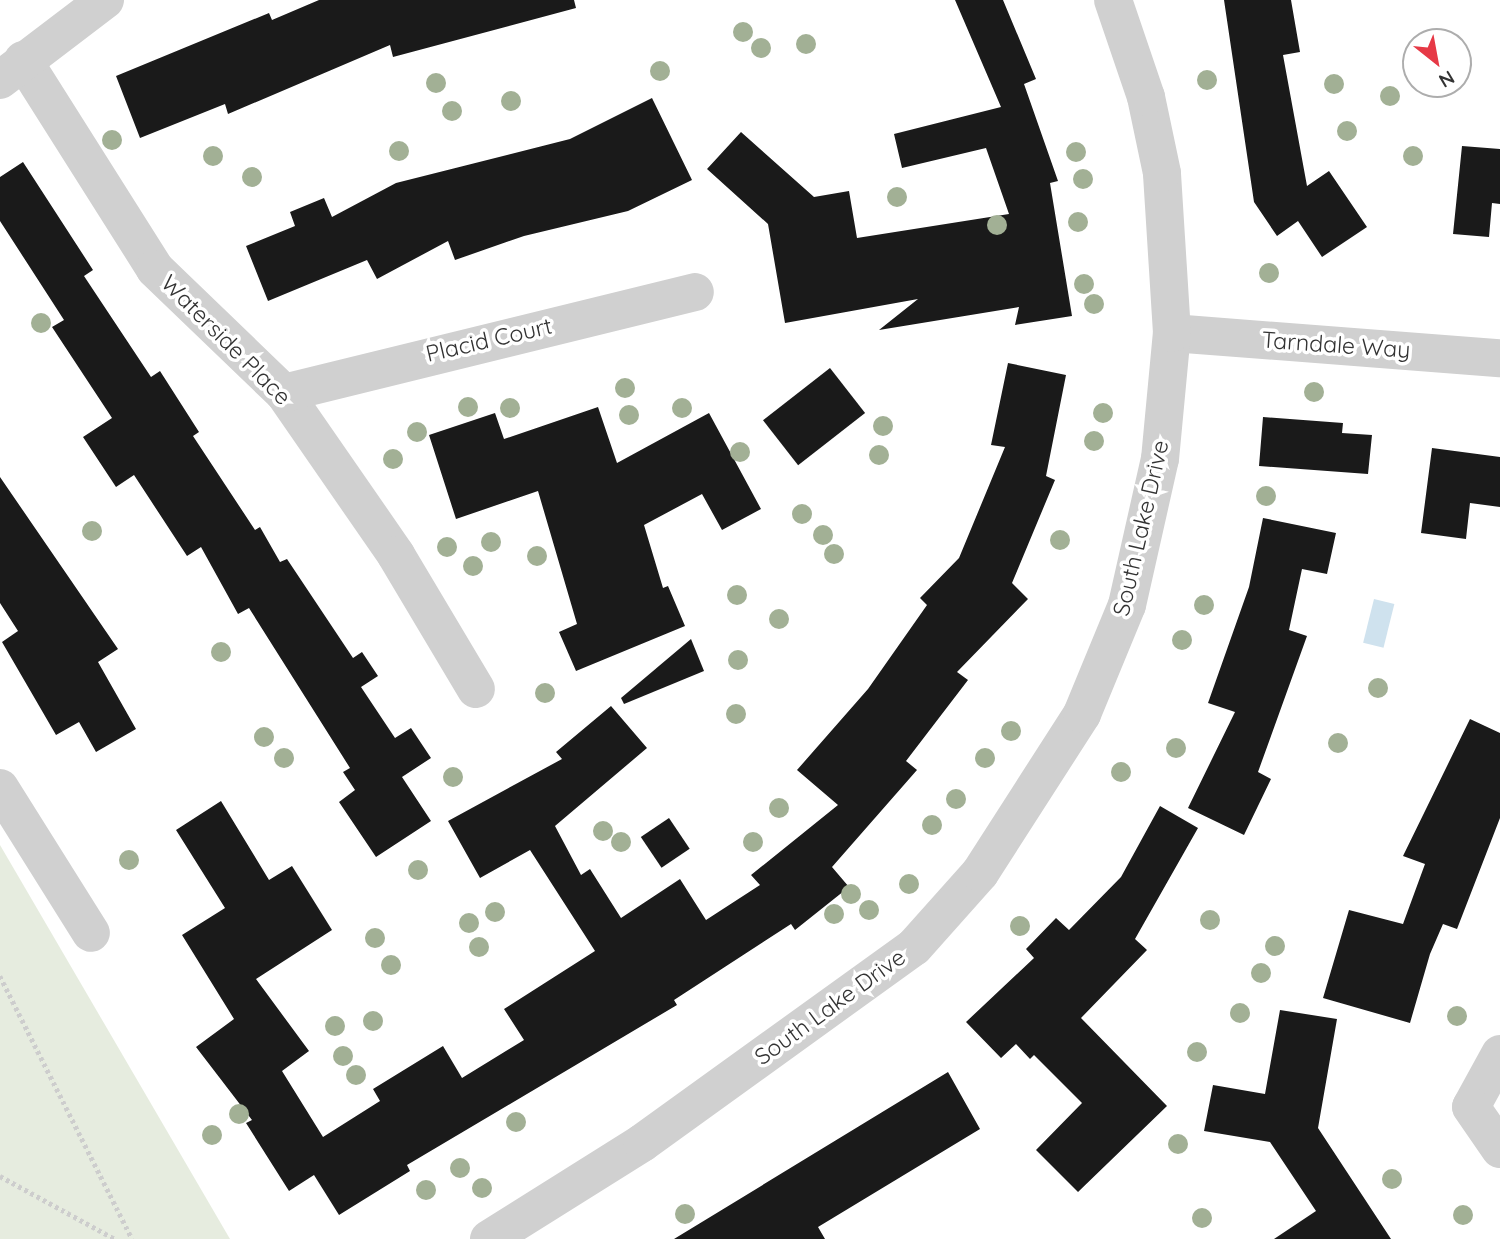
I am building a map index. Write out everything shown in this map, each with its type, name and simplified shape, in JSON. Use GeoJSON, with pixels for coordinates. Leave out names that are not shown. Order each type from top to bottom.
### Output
{"type":"FeatureCollection","features":[{"type":"Feature","properties":{"kind":"street"},"geometry":{"type":"LineString","coordinates":[[12,70],[105,0]]}},
{"type":"Feature","properties":{"kind":"street","name":"South Lake Drive"},"geometry":{"type":"LineString","coordinates":[[489,1239],[642,1143],[914,947],[980,873],[1082,714],[1127,606],[1160,459],[1172,333],[1162,173],[1146,97],[1114,0]]}},
{"type":"Feature","properties":{"kind":"street","name":"Waterside Place"},"geometry":{"type":"LineString","coordinates":[[12,70],[155,269],[284,393],[396,555],[476,689]]}},
{"type":"Feature","properties":{"kind":"street","name":"Placid Court"},"geometry":{"type":"LineString","coordinates":[[284,393],[695,292]]}},
{"type":"Feature","properties":{"kind":"street","name":"Tarndale Way"},"geometry":{"type":"LineString","coordinates":[[1172,333],[1500,358]]}},
{"type":"Feature","properties":{"kind":"street"},"geometry":{"type":"LineString","coordinates":[[0,788],[91,933]]}},
{"type":"Feature","properties":{"kind":"street"},"geometry":{"type":"LineString","coordinates":[[1500,1055],[1471,1107],[1500,1149]]}},
{"type":"Feature","properties":{"kind":"path"},"geometry":{"type":"LineString","coordinates":[[0,976],[132,1239]]}},
{"type":"Feature","properties":{"kind":"path"},"geometry":{"type":"LineString","coordinates":[[0,1176],[115,1239]]}},
{"type":"Feature","properties":{"kind":"shaded area"},"geometry":{"type":"Polygon","coordinates":[[[0,845],[230,1239],[0,1239],[0,845]]]}},
{"type":"Feature","properties":{"kind":"water"},"geometry":{"type":"Polygon","coordinates":[[[1374,599],[1394,604],[1383,648],[1363,643],[1374,599]]]}},
{"type":"Feature","properties":{"kind":"building"},"geometry":{"type":"Polygon","coordinates":[[[319,0],[574,0],[576,8],[393,57],[390,45],[228,114],[225,104],[140,138],[116,76],[269,13],[272,20],[319,0]]]}},
{"type":"Feature","properties":{"kind":"building"},"geometry":{"type":"Polygon","coordinates":[[[955,0],[1003,0],[1036,79],[1024,84],[1058,181],[1050,183],[1072,316],[1015,325],[1019,307],[879,330],[918,299],[785,323],[768,224],[707,169],[741,132],[814,197],[849,191],[857,238],[1009,214],[986,148],[902,168],[894,134],[1001,107],[955,0]]]}},
{"type":"Feature","properties":{"kind":"building"},"geometry":{"type":"Polygon","coordinates":[[[1224,0],[1291,0],[1300,52],[1283,55],[1307,186],[1329,171],[1367,227],[1322,257],[1298,221],[1277,236],[1254,202],[1224,0]]]}},
{"type":"Feature","properties":{"kind":"building"},"geometry":{"type":"Polygon","coordinates":[[[652,98],[692,180],[628,211],[524,236],[455,260],[448,241],[377,279],[367,260],[268,301],[246,246],[295,226],[290,212],[324,198],[332,217],[396,183],[570,139],[652,98]]]}},
{"type":"Feature","properties":{"kind":"building"},"geometry":{"type":"Polygon","coordinates":[[[1462,146],[1500,149],[1500,204],[1492,203],[1489,237],[1453,234],[1462,146]]]}},
{"type":"Feature","properties":{"kind":"building"},"geometry":{"type":"Polygon","coordinates":[[[23,162],[93,270],[84,276],[151,377],[160,371],[199,432],[193,436],[255,530],[260,527],[280,562],[287,559],[353,658],[362,652],[378,676],[361,687],[395,738],[411,728],[431,758],[402,777],[431,821],[376,857],[339,802],[355,790],[343,772],[350,768],[249,608],[238,614],[201,547],[187,556],[134,475],[116,487],[83,437],[112,418],[52,327],[64,320],[0,221],[0,177],[23,162]]]}},
{"type":"Feature","properties":{"kind":"building"},"geometry":{"type":"Polygon","coordinates":[[[1008,363],[1066,375],[1046,476],[1055,480],[1012,583],[1028,599],[957,672],[968,680],[906,761],[917,770],[832,867],[849,887],[795,930],[791,924],[674,1000],[677,1005],[407,1165],[410,1171],[339,1215],[314,1175],[289,1191],[246,1123],[252,1120],[196,1047],[234,1019],[182,935],[225,908],[176,830],[221,801],[269,880],[292,866],[332,930],[256,979],[309,1051],[282,1071],[323,1137],[380,1101],[373,1089],[443,1046],[462,1078],[524,1040],[504,1009],[595,951],[530,850],[480,878],[448,821],[562,759],[556,752],[611,706],[647,748],[555,826],[581,875],[590,869],[621,918],[680,879],[706,920],[760,885],[751,875],[838,805],[797,770],[868,689],[927,605],[920,598],[959,558],[1005,447],[991,445],[1008,363]]]}},
{"type":"Feature","properties":{"kind":"building"},"geometry":{"type":"Polygon","coordinates":[[[830,368],[865,413],[798,465],[763,420],[830,368]]]}},
{"type":"Feature","properties":{"kind":"building"},"geometry":{"type":"Polygon","coordinates":[[[598,407],[617,463],[709,413],[761,509],[722,530],[702,494],[644,525],[663,588],[668,586],[685,626],[576,671],[559,632],[577,624],[538,491],[456,519],[429,435],[495,413],[504,439],[598,407]]]}},
{"type":"Feature","properties":{"kind":"building"},"geometry":{"type":"Polygon","coordinates":[[[1263,417],[1343,423],[1342,433],[1372,435],[1368,474],[1259,466],[1263,417]]]}},
{"type":"Feature","properties":{"kind":"building"},"geometry":{"type":"Polygon","coordinates":[[[1432,448],[1500,457],[1500,507],[1470,503],[1466,539],[1421,533],[1432,448]]]}},
{"type":"Feature","properties":{"kind":"building"},"geometry":{"type":"Polygon","coordinates":[[[0,477],[118,649],[98,662],[136,729],[96,752],[79,722],[56,735],[2,642],[18,631],[0,603],[0,477]]]}},
{"type":"Feature","properties":{"kind":"building"},"geometry":{"type":"Polygon","coordinates":[[[1263,518],[1336,533],[1327,574],[1302,569],[1289,630],[1307,636],[1258,772],[1271,779],[1244,835],[1188,808],[1235,712],[1208,703],[1249,587],[1263,518]]]}},
{"type":"Feature","properties":{"kind":"building"},"geometry":{"type":"Polygon","coordinates":[[[691,639],[704,671],[624,704],[621,698],[691,639]]]}},
{"type":"Feature","properties":{"kind":"building"},"geometry":{"type":"Polygon","coordinates":[[[1470,719],[1500,733],[1500,818],[1457,929],[1443,924],[1430,954],[1410,1023],[1323,998],[1349,910],[1403,924],[1425,864],[1403,856],[1470,719]]]}},
{"type":"Feature","properties":{"kind":"building"},"geometry":{"type":"Polygon","coordinates":[[[1160,806],[1198,828],[1135,939],[1147,950],[1081,1018],[1167,1106],[1078,1192],[1036,1150],[1082,1103],[1034,1055],[1030,1059],[1016,1044],[1001,1058],[966,1022],[1034,958],[1026,949],[1056,918],[1069,930],[1121,877],[1160,806]]]}},
{"type":"Feature","properties":{"kind":"building"},"geometry":{"type":"Polygon","coordinates":[[[669,818],[690,849],[662,868],[641,837],[669,818]]]}},
{"type":"Feature","properties":{"kind":"building"},"geometry":{"type":"Polygon","coordinates":[[[1280,1010],[1337,1019],[1318,1128],[1391,1239],[1274,1239],[1316,1211],[1270,1142],[1204,1131],[1213,1085],[1265,1094],[1280,1010]]]}},
{"type":"Feature","properties":{"kind":"building"},"geometry":{"type":"Polygon","coordinates":[[[948,1072],[980,1129],[818,1227],[825,1239],[674,1239],[948,1072]]]}}]}
